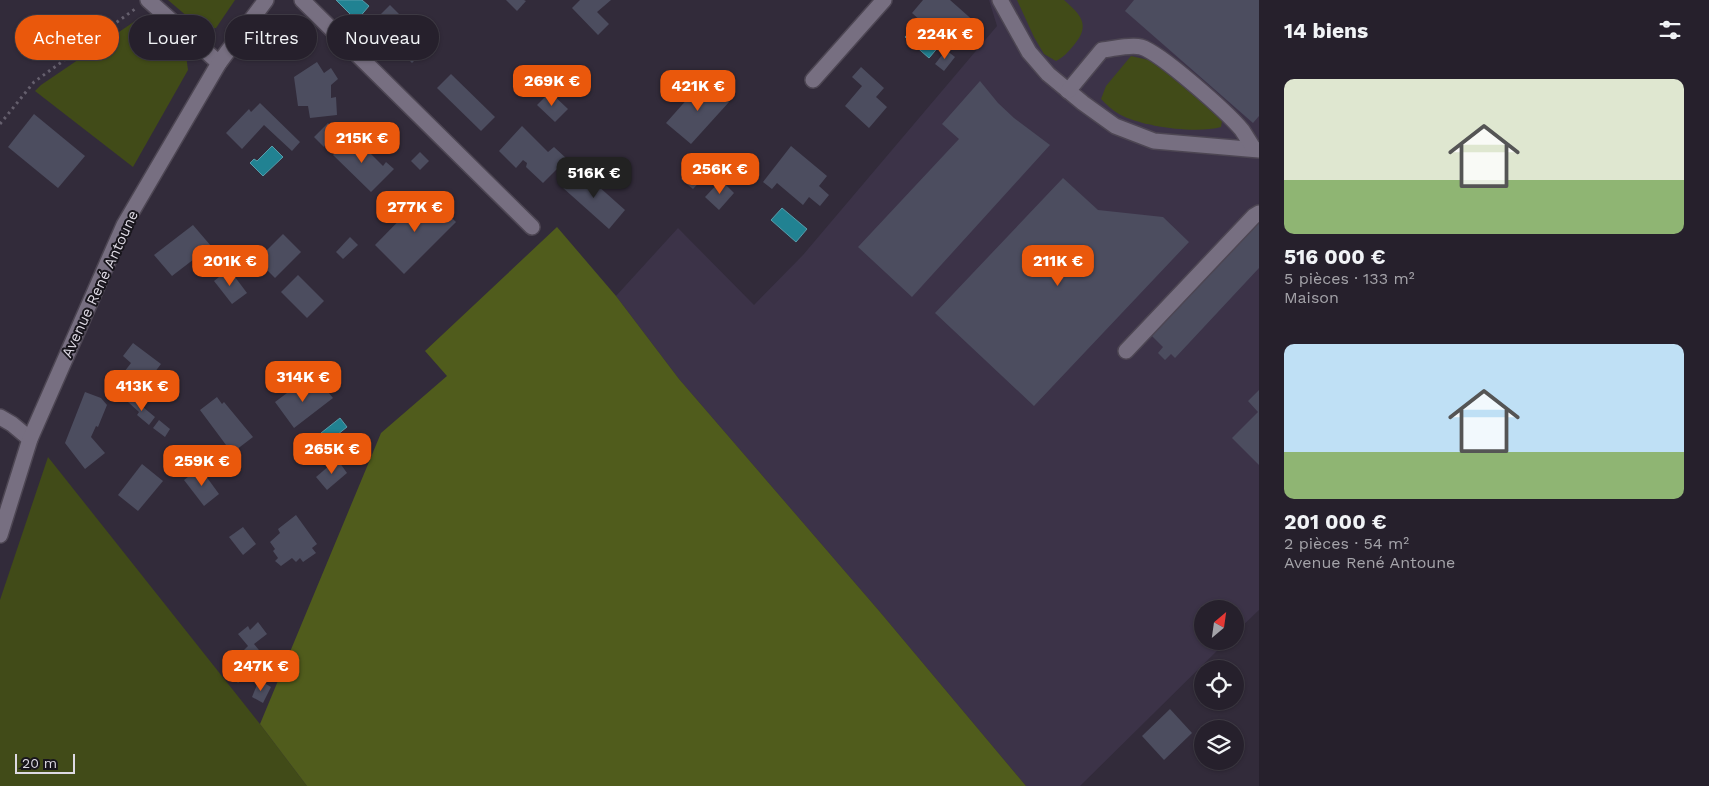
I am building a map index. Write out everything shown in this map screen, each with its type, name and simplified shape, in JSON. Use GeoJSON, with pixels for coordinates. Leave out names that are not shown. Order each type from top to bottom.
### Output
{"type":"FeatureCollection","features":[{"type":"Feature","properties":{"kind":"street"},"geometry":{"type":"LineString","coordinates":[[148,0],[219,63]]}},
{"type":"Feature","properties":{"kind":"street","name":"Avenue René Antoune"},"geometry":{"type":"LineString","coordinates":[[0,535],[30,439],[124,225],[219,63],[266,0]]}},
{"type":"Feature","properties":{"kind":"street"},"geometry":{"type":"LineString","coordinates":[[302,0],[532,227]]}},
{"type":"Feature","properties":{"kind":"street"},"geometry":{"type":"LineString","coordinates":[[813,80],[884,0]]}},
{"type":"Feature","properties":{"kind":"street"},"geometry":{"type":"LineString","coordinates":[[1000,0],[1029,52],[1048,74],[1082,103],[1116,126],[1154,141],[1257,150]]}},
{"type":"Feature","properties":{"kind":"street"},"geometry":{"type":"LineString","coordinates":[[1068,91],[1102,50],[1138,46],[1149,50],[1168,64],[1222,109],[1242,130],[1257,150]]}},
{"type":"Feature","properties":{"kind":"street"},"geometry":{"type":"LineString","coordinates":[[1242,130],[1259,132]]}},
{"type":"Feature","properties":{"kind":"street"},"geometry":{"type":"LineString","coordinates":[[1126,351],[1254,216],[1259,213]]}},
{"type":"Feature","properties":{"kind":"street"},"geometry":{"type":"LineString","coordinates":[[0,417],[30,439]]}},
{"type":"Feature","properties":{"kind":"path"},"geometry":{"type":"LineString","coordinates":[[0,124],[34,82],[148,0]]}},
{"type":"Feature","properties":{"kind":"shaded area"},"geometry":{"type":"Polygon","coordinates":[[[989,0],[1259,0],[1259,610],[1244,624],[1244,600],[1194,600],[1194,650],[1218,650],[1208,660],[1194,660],[1194,674],[1080,786],[1026,786],[880,612],[679,379],[616,296],[678,228],[754,305],[803,255],[997,26],[989,0]]]}},
{"type":"Feature","properties":{"kind":"green space"},"geometry":{"type":"Polygon","coordinates":[[[168,0],[235,0],[216,28],[215,15],[186,15],[168,0]]]}},
{"type":"Feature","properties":{"kind":"green space"},"geometry":{"type":"Polygon","coordinates":[[[1017,0],[1064,0],[1075,11],[1082,21],[1082,32],[1064,56],[1056,61],[1044,54],[1017,0]]]}},
{"type":"Feature","properties":{"kind":"green space"},"geometry":{"type":"Polygon","coordinates":[[[129,25],[129,60],[187,60],[188,70],[133,167],[35,91],[78,60],[119,60],[119,32],[129,25]]]}},
{"type":"Feature","properties":{"kind":"green space"},"geometry":{"type":"Polygon","coordinates":[[[1131,56],[1153,61],[1219,117],[1222,121],[1221,127],[1198,130],[1155,126],[1129,119],[1112,109],[1101,99],[1106,86],[1131,56]]]}},
{"type":"Feature","properties":{"kind":"green space"},"geometry":{"type":"Polygon","coordinates":[[[557,227],[616,296],[679,379],[880,612],[1026,786],[307,786],[260,724],[381,433],[447,376],[425,351],[557,227]]]}},
{"type":"Feature","properties":{"kind":"green space"},"geometry":{"type":"Polygon","coordinates":[[[48,457],[307,786],[0,786],[0,600],[48,457]]]}},
{"type":"Feature","properties":{"kind":"water"},"geometry":{"type":"Polygon","coordinates":[[[336,0],[362,0],[369,6],[361,15],[351,15],[336,0]]]}},
{"type":"Feature","properties":{"kind":"water"},"geometry":{"type":"Polygon","coordinates":[[[916,25],[940,45],[929,58],[905,37],[916,25]]]}},
{"type":"Feature","properties":{"kind":"water"},"geometry":{"type":"Polygon","coordinates":[[[272,146],[283,157],[263,176],[250,163],[254,159],[257,161],[272,146]]]}},
{"type":"Feature","properties":{"kind":"water"},"geometry":{"type":"Polygon","coordinates":[[[782,208],[807,229],[796,242],[771,220],[782,208]]]}},
{"type":"Feature","properties":{"kind":"water"},"geometry":{"type":"Polygon","coordinates":[[[340,418],[347,427],[328,442],[321,433],[340,418]]]}},
{"type":"Feature","properties":{"kind":"building"},"geometry":{"type":"Polygon","coordinates":[[[506,0],[524,0],[526,1],[517,11],[506,0]]]}},
{"type":"Feature","properties":{"kind":"building"},"geometry":{"type":"Polygon","coordinates":[[[580,0],[611,0],[597,12],[609,24],[598,35],[572,8],[580,0]]]}},
{"type":"Feature","properties":{"kind":"building"},"geometry":{"type":"Polygon","coordinates":[[[923,0],[950,0],[976,23],[953,50],[912,13],[923,0]]]}},
{"type":"Feature","properties":{"kind":"building"},"geometry":{"type":"Polygon","coordinates":[[[1134,0],[1259,0],[1259,116],[1253,123],[1125,11],[1134,0]]]}},
{"type":"Feature","properties":{"kind":"building"},"geometry":{"type":"Polygon","coordinates":[[[390,5],[400,15],[380,15],[390,5]]]}},
{"type":"Feature","properties":{"kind":"building"},"geometry":{"type":"Polygon","coordinates":[[[946,50],[955,57],[944,71],[935,64],[946,50]]]}},
{"type":"Feature","properties":{"kind":"building"},"geometry":{"type":"Polygon","coordinates":[[[317,62],[324,73],[331,68],[338,79],[331,85],[331,98],[336,97],[337,115],[310,118],[308,106],[298,106],[294,77],[317,62]]]}},
{"type":"Feature","properties":{"kind":"building"},"geometry":{"type":"Polygon","coordinates":[[[861,67],[884,88],[876,97],[887,107],[869,128],[845,106],[862,86],[852,77],[861,67]]]}},
{"type":"Feature","properties":{"kind":"building"},"geometry":{"type":"Polygon","coordinates":[[[451,74],[495,117],[481,131],[437,88],[451,74]]]}},
{"type":"Feature","properties":{"kind":"building"},"geometry":{"type":"Polygon","coordinates":[[[705,79],[729,102],[691,144],[666,123],[705,79]]]}},
{"type":"Feature","properties":{"kind":"building"},"geometry":{"type":"Polygon","coordinates":[[[980,81],[998,103],[1014,118],[1050,145],[912,297],[858,247],[959,139],[942,124],[980,81]]]}},
{"type":"Feature","properties":{"kind":"building"},"geometry":{"type":"Polygon","coordinates":[[[550,92],[568,109],[555,122],[537,105],[550,92]]]}},
{"type":"Feature","properties":{"kind":"building"},"geometry":{"type":"Polygon","coordinates":[[[260,103],[300,142],[292,151],[264,125],[242,149],[226,133],[249,109],[251,112],[260,103]]]}},
{"type":"Feature","properties":{"kind":"building"},"geometry":{"type":"Polygon","coordinates":[[[34,114],[85,156],[58,188],[8,147],[34,114]]]}},
{"type":"Feature","properties":{"kind":"building"},"geometry":{"type":"Polygon","coordinates":[[[328,123],[339,133],[334,137],[337,141],[330,148],[326,145],[324,147],[314,137],[328,123]]]}},
{"type":"Feature","properties":{"kind":"building"},"geometry":{"type":"Polygon","coordinates":[[[522,126],[548,152],[554,147],[567,159],[543,183],[526,167],[527,163],[523,160],[516,168],[499,151],[522,126]]]}},
{"type":"Feature","properties":{"kind":"building"},"geometry":{"type":"Polygon","coordinates":[[[352,135],[383,166],[386,162],[394,169],[371,192],[333,155],[352,135]]]}},
{"type":"Feature","properties":{"kind":"building"},"geometry":{"type":"Polygon","coordinates":[[[791,146],[827,176],[819,186],[829,195],[820,206],[809,197],[803,205],[777,183],[772,189],[763,182],[791,146]]]}},
{"type":"Feature","properties":{"kind":"building"},"geometry":{"type":"Polygon","coordinates":[[[420,152],[429,161],[420,170],[411,161],[420,152]]]}},
{"type":"Feature","properties":{"kind":"building"},"geometry":{"type":"Polygon","coordinates":[[[698,160],[710,171],[693,189],[681,179],[698,160]]]}},
{"type":"Feature","properties":{"kind":"building"},"geometry":{"type":"Polygon","coordinates":[[[579,169],[625,210],[609,229],[562,187],[579,169]]]}},
{"type":"Feature","properties":{"kind":"building"},"geometry":{"type":"Polygon","coordinates":[[[1063,178],[1098,210],[1163,217],[1189,242],[1034,406],[935,313],[1063,178]]]}},
{"type":"Feature","properties":{"kind":"building"},"geometry":{"type":"Polygon","coordinates":[[[721,180],[734,193],[719,210],[705,197],[721,180]]]}},
{"type":"Feature","properties":{"kind":"building"},"geometry":{"type":"Polygon","coordinates":[[[426,193],[456,222],[404,274],[375,245],[426,193]]]}},
{"type":"Feature","properties":{"kind":"building"},"geometry":{"type":"Polygon","coordinates":[[[1259,218],[1259,268],[1175,358],[1171,354],[1165,360],[1158,353],[1163,347],[1150,334],[1259,218]]]}},
{"type":"Feature","properties":{"kind":"building"},"geometry":{"type":"Polygon","coordinates":[[[193,225],[211,246],[172,276],[154,255],[193,225]]]}},
{"type":"Feature","properties":{"kind":"building"},"geometry":{"type":"Polygon","coordinates":[[[283,234],[301,252],[275,278],[257,260],[283,234]]]}},
{"type":"Feature","properties":{"kind":"building"},"geometry":{"type":"Polygon","coordinates":[[[350,237],[358,245],[343,259],[336,252],[350,237]]]}},
{"type":"Feature","properties":{"kind":"building"},"geometry":{"type":"Polygon","coordinates":[[[229,269],[247,293],[232,304],[214,281],[229,269]]]}},
{"type":"Feature","properties":{"kind":"building"},"geometry":{"type":"Polygon","coordinates":[[[298,275],[324,301],[307,318],[281,292],[298,275]]]}},
{"type":"Feature","properties":{"kind":"building"},"geometry":{"type":"Polygon","coordinates":[[[133,343],[161,364],[138,394],[118,380],[131,363],[123,356],[133,343]]]}},
{"type":"Feature","properties":{"kind":"building"},"geometry":{"type":"Polygon","coordinates":[[[319,381],[333,398],[294,428],[275,402],[295,387],[301,395],[319,381]]]}},
{"type":"Feature","properties":{"kind":"building"},"geometry":{"type":"Polygon","coordinates":[[[1259,390],[1259,465],[1232,438],[1258,412],[1248,401],[1259,390]]]}},
{"type":"Feature","properties":{"kind":"building"},"geometry":{"type":"Polygon","coordinates":[[[85,392],[101,398],[107,405],[98,427],[96,426],[91,437],[105,453],[85,469],[65,443],[85,392]]]}},
{"type":"Feature","properties":{"kind":"building"},"geometry":{"type":"Polygon","coordinates":[[[217,397],[222,404],[224,402],[253,437],[232,453],[200,410],[217,397]]]}},
{"type":"Feature","properties":{"kind":"building"},"geometry":{"type":"Polygon","coordinates":[[[132,398],[155,417],[149,425],[137,415],[139,412],[128,402],[132,398]]]}},
{"type":"Feature","properties":{"kind":"building"},"geometry":{"type":"Polygon","coordinates":[[[159,420],[170,429],[165,437],[153,428],[159,420]]]}},
{"type":"Feature","properties":{"kind":"building"},"geometry":{"type":"Polygon","coordinates":[[[337,459],[347,473],[327,490],[316,477],[337,459]]]}},
{"type":"Feature","properties":{"kind":"building"},"geometry":{"type":"Polygon","coordinates":[[[142,464],[163,481],[138,511],[118,495],[142,464]]]}},
{"type":"Feature","properties":{"kind":"building"},"geometry":{"type":"Polygon","coordinates":[[[200,468],[219,494],[204,506],[184,480],[200,468]]]}},
{"type":"Feature","properties":{"kind":"building"},"geometry":{"type":"Polygon","coordinates":[[[296,515],[317,544],[312,548],[316,553],[303,562],[300,558],[296,562],[292,558],[281,566],[275,561],[278,558],[270,542],[280,533],[278,529],[296,515]]]}},
{"type":"Feature","properties":{"kind":"building"},"geometry":{"type":"Polygon","coordinates":[[[243,527],[256,544],[243,555],[229,537],[243,527]]]}},
{"type":"Feature","properties":{"kind":"building"},"geometry":{"type":"Polygon","coordinates":[[[258,622],[267,634],[254,644],[263,655],[255,667],[238,683],[226,668],[248,646],[238,634],[248,626],[250,630],[258,622]]]}},
{"type":"Feature","properties":{"kind":"building"},"geometry":{"type":"Polygon","coordinates":[[[259,680],[271,687],[263,703],[252,697],[259,680]]]}},
{"type":"Feature","properties":{"kind":"building"},"geometry":{"type":"Polygon","coordinates":[[[1170,709],[1192,733],[1164,760],[1142,736],[1170,709]]]}}]}
